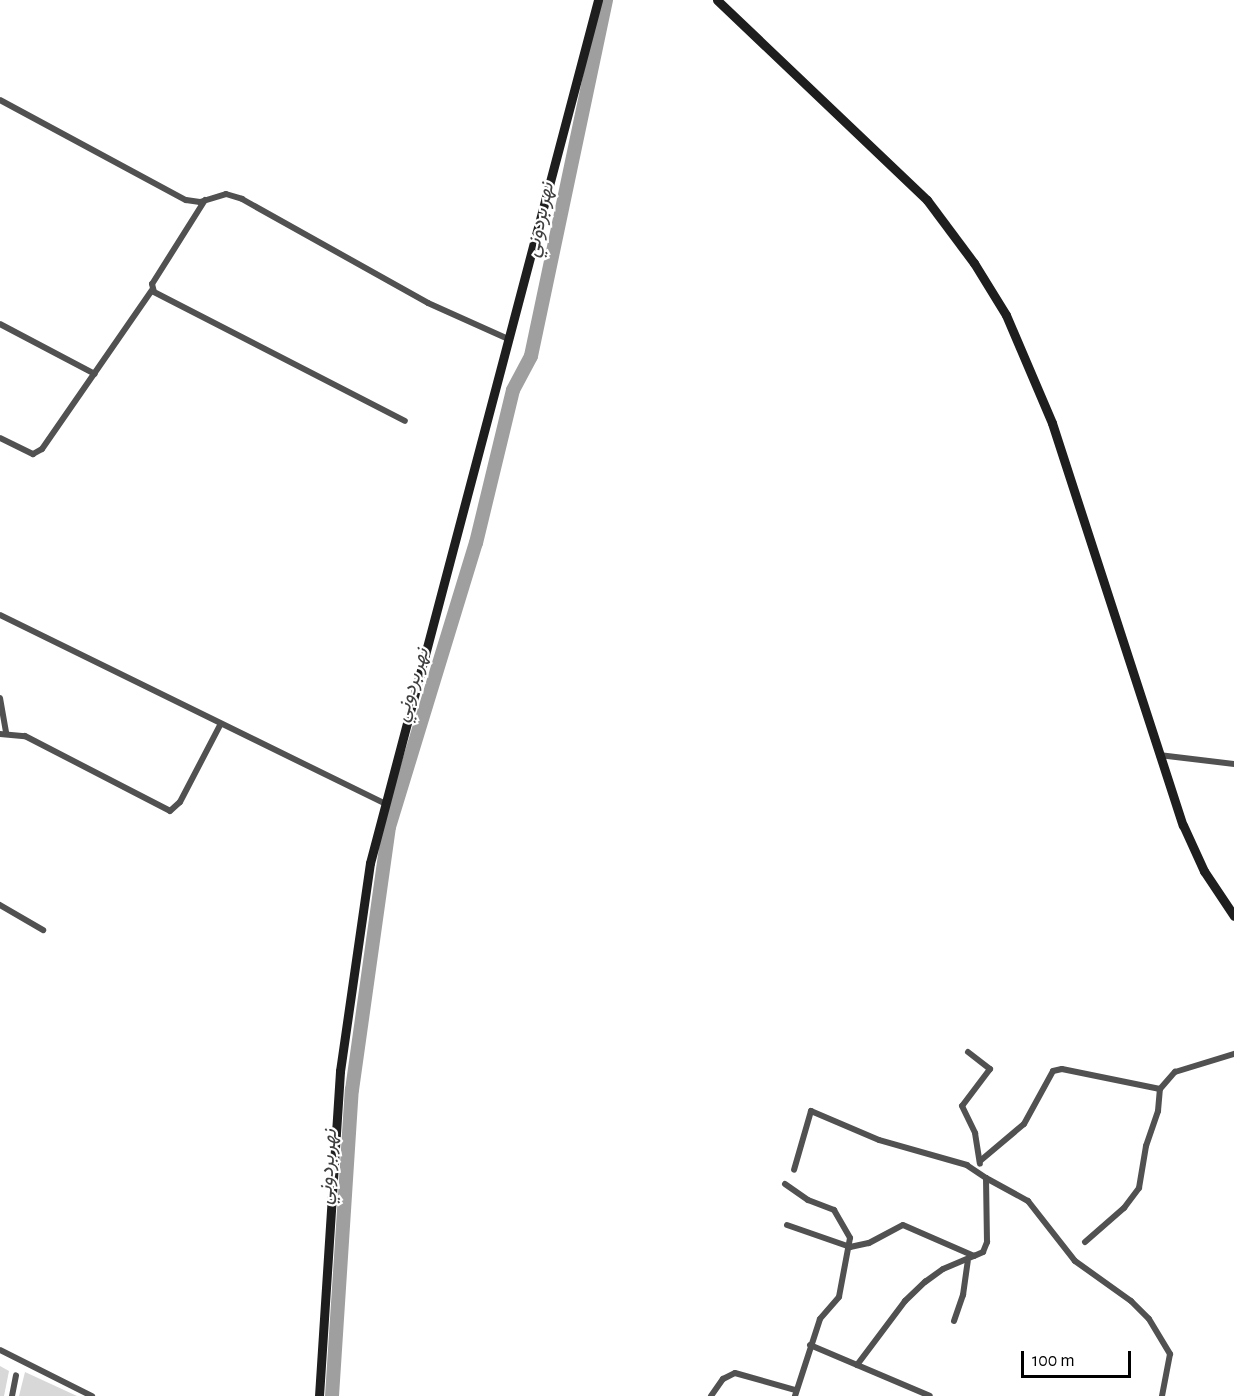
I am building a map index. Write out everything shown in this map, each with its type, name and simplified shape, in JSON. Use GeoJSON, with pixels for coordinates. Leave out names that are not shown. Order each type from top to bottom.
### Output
{"type":"FeatureCollection","features":[{"type":"Feature","properties":{"kind":"street"},"geometry":{"type":"LineString","coordinates":[[319,1396],[340,1071],[370,862],[598,0]]}},
{"type":"Feature","properties":{"kind":"street"},"geometry":{"type":"LineString","coordinates":[[717,0],[905,177],[954,234],[991,290],[1019,340],[1052,423],[1132,661],[1158,755],[1195,851],[1234,916]]}},
{"type":"Feature","properties":{"kind":"street"},"geometry":{"type":"LineString","coordinates":[[0,100],[186,200],[206,200],[226,194],[242,199],[428,303],[508,339]]}},
{"type":"Feature","properties":{"kind":"street"},"geometry":{"type":"LineString","coordinates":[[0,438],[30,453],[39,452],[152,290],[206,200]]}},
{"type":"Feature","properties":{"kind":"street"},"geometry":{"type":"LineString","coordinates":[[152,290],[405,420]]}},
{"type":"Feature","properties":{"kind":"street"},"geometry":{"type":"LineString","coordinates":[[0,324],[95,374]]}},
{"type":"Feature","properties":{"kind":"street"},"geometry":{"type":"LineString","coordinates":[[0,615],[220,725],[386,804]]}},
{"type":"Feature","properties":{"kind":"street"},"geometry":{"type":"LineString","coordinates":[[0,698],[3,734],[25,736],[170,811],[180,802],[220,725]]}},
{"type":"Feature","properties":{"kind":"street"},"geometry":{"type":"LineString","coordinates":[[1158,755],[1234,764]]}},
{"type":"Feature","properties":{"kind":"street"},"geometry":{"type":"LineString","coordinates":[[0,905],[42,930]]}},
{"type":"Feature","properties":{"kind":"street"},"geometry":{"type":"LineString","coordinates":[[968,1052],[990,1069],[962,1106],[975,1133],[980,1170]]}},
{"type":"Feature","properties":{"kind":"street"},"geometry":{"type":"LineString","coordinates":[[1085,1242],[1124,1208],[1139,1188],[1146,1146],[1158,1111],[1160,1089],[1175,1072],[1234,1054]]}},
{"type":"Feature","properties":{"kind":"street"},"geometry":{"type":"LineString","coordinates":[[980,1161],[1024,1124],[1053,1071],[1062,1069],[1160,1089]]}},
{"type":"Feature","properties":{"kind":"street"},"geometry":{"type":"LineString","coordinates":[[794,1170],[812,1111],[879,1140],[980,1170],[986,1178],[1028,1201],[1076,1261],[1131,1301],[1149,1319],[1170,1354],[1162,1396]]}},
{"type":"Feature","properties":{"kind":"street"},"geometry":{"type":"LineString","coordinates":[[857,1365],[905,1301],[925,1282],[943,1269],[968,1261],[983,1252],[987,1242],[986,1178]]}},
{"type":"Feature","properties":{"kind":"street"},"geometry":{"type":"LineString","coordinates":[[712,1395],[723,1379],[735,1373],[795,1393],[820,1319],[839,1297],[850,1247],[848,1230],[834,1210],[808,1200],[784,1184]]}},
{"type":"Feature","properties":{"kind":"street"},"geometry":{"type":"LineString","coordinates":[[787,1225],[850,1247],[869,1243],[903,1225],[974,1256]]}},
{"type":"Feature","properties":{"kind":"street"},"geometry":{"type":"LineString","coordinates":[[954,1321],[968,1261]]}},
{"type":"Feature","properties":{"kind":"street"},"geometry":{"type":"LineString","coordinates":[[810,1345],[930,1396]]}},
{"type":"Feature","properties":{"kind":"street"},"geometry":{"type":"LineString","coordinates":[[0,1350],[92,1396]]}},
{"type":"Feature","properties":{"kind":"street"},"geometry":{"type":"LineString","coordinates":[[12,1396],[16,1375]]}},
{"type":"Feature","properties":{"kind":"shaded area"},"geometry":{"type":"Polygon","coordinates":[[[0,1366],[9,1371],[4,1396],[0,1396],[0,1366]]]}},
{"type":"Feature","properties":{"kind":"shaded area"},"geometry":{"type":"Polygon","coordinates":[[[25,1372],[77,1396],[19,1396],[25,1372]]]}},
{"type":"Feature","properties":{"kind":"waterway","name":"نهر بردوني"},"geometry":{"type":"LineString","coordinates":[[332,1396],[352,1090],[389,827],[476,543],[513,390],[531,356],[606,0]]}}]}
